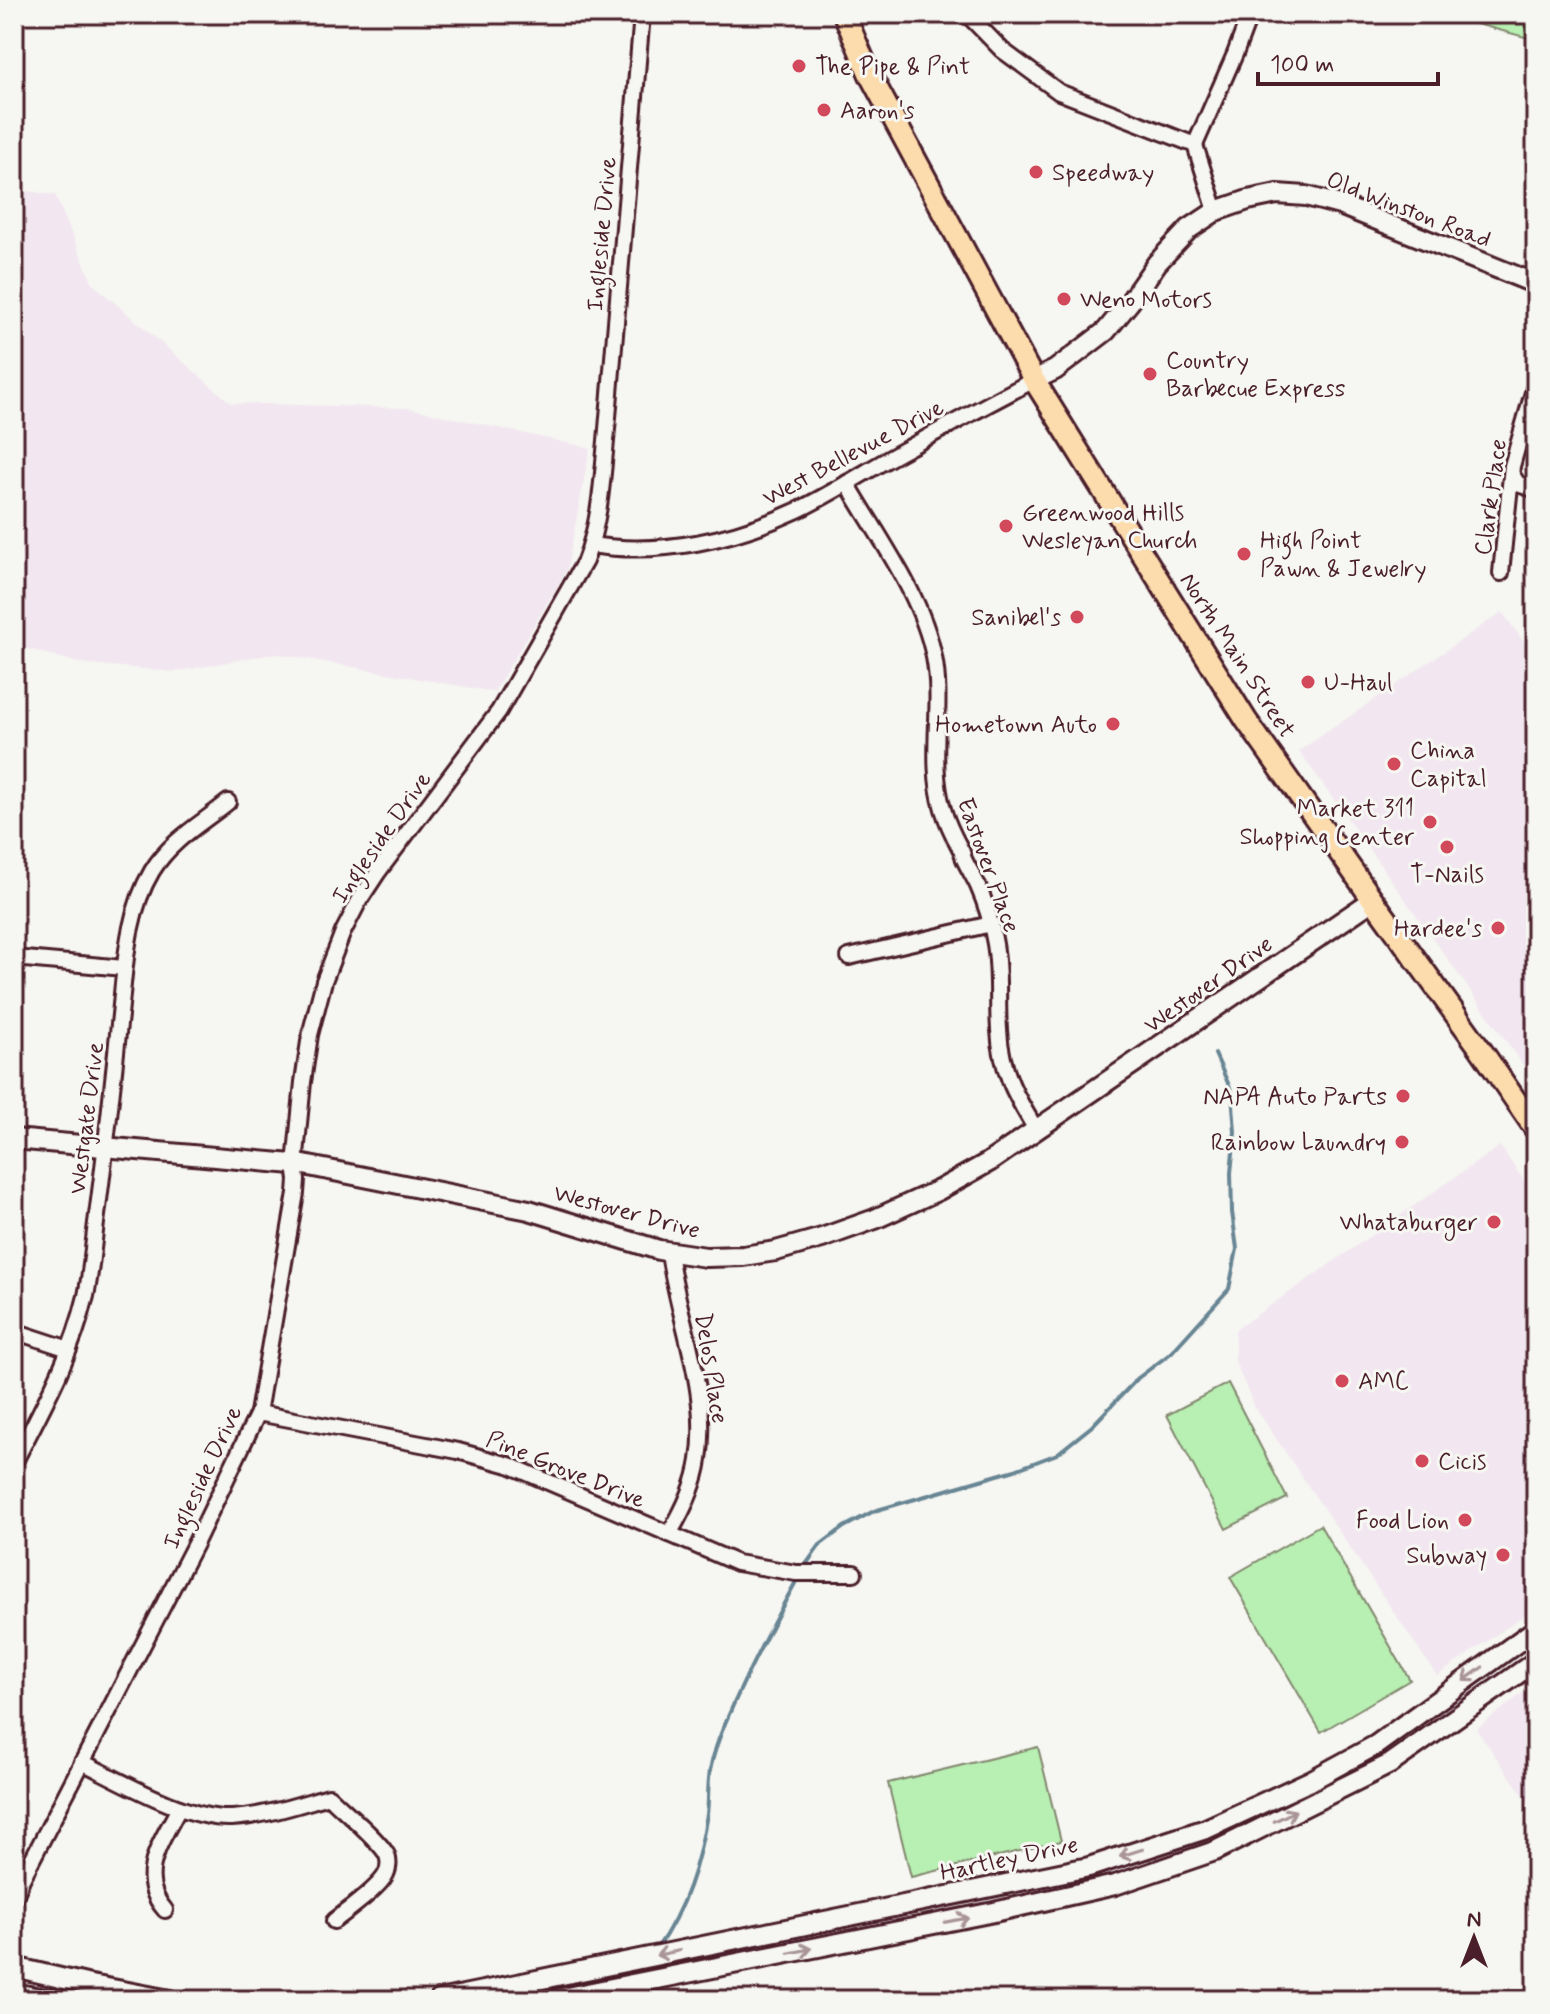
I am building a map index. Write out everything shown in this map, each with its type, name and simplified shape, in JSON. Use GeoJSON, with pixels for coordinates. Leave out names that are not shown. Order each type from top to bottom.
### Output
{"type":"FeatureCollection","features":[{"type":"Feature","properties":{"kind":"main road","name":"North Main Street"},"geometry":{"type":"LineString","coordinates":[[844,14],[870,75],[1034,380],[1246,720],[1536,1130]]}},
{"type":"Feature","properties":{"kind":"street","name":"Ingleside Drive"},"geometry":{"type":"LineString","coordinates":[[14,1900],[258,1413],[296,1193],[295,1165],[310,1035],[324,981],[343,932],[378,872],[499,711],[585,561],[591,545],[600,510],[642,14]]}},
{"type":"Feature","properties":{"kind":"street"},"geometry":{"type":"LineString","coordinates":[[967,14],[1002,50],[1059,92],[1195,145]]}},
{"type":"Feature","properties":{"kind":"street"},"geometry":{"type":"LineString","coordinates":[[1216,211],[1195,145],[1250,14]]}},
{"type":"Feature","properties":{"kind":"street","name":"Old Winston Road"},"geometry":{"type":"LineString","coordinates":[[1034,380],[1055,370],[1106,331],[1189,229],[1216,211],[1277,194],[1306,196],[1340,205],[1536,284]]}},
{"type":"Feature","properties":{"kind":"street","name":"West Bellevue Drive"},"geometry":{"type":"LineString","coordinates":[[591,545],[614,549],[651,549],[696,544],[734,535],[798,510],[1034,380]]}},
{"type":"Feature","properties":{"kind":"street","name":"Clark Place"},"geometry":{"type":"LineString","coordinates":[[1501,573],[1512,466],[1536,382]]}},
{"type":"Feature","properties":{"kind":"street"},"geometry":{"type":"LineString","coordinates":[[1512,475],[1518,484],[1536,490]]}},
{"type":"Feature","properties":{"kind":"street","name":"Eastover Place"},"geometry":{"type":"LineString","coordinates":[[847,483],[917,605],[929,639],[937,682],[936,749],[940,794],[953,837],[978,886],[991,924],[996,947],[1003,1061],[1015,1095],[1037,1131]]}},
{"type":"Feature","properties":{"kind":"street","name":"Westgate Drive"},"geometry":{"type":"LineString","coordinates":[[14,1463],[55,1384],[86,1295],[106,1148],[124,968],[136,904],[152,872],[169,848],[228,802]]}},
{"type":"Feature","properties":{"kind":"street","name":"Westover Drive"},"geometry":{"type":"LineString","coordinates":[[14,1139],[295,1165],[529,1210],[669,1252],[706,1257],[776,1251],[875,1219],[939,1190],[989,1162],[1373,900]]}},
{"type":"Feature","properties":{"kind":"street"},"geometry":{"type":"LineString","coordinates":[[849,957],[991,924]]}},
{"type":"Feature","properties":{"kind":"street"},"geometry":{"type":"LineString","coordinates":[[14,958],[124,968]]}},
{"type":"Feature","properties":{"kind":"street","name":"Delos Place"},"geometry":{"type":"LineString","coordinates":[[669,1252],[693,1367],[701,1433],[699,1460],[692,1487],[669,1534]]}},
{"type":"Feature","properties":{"kind":"street"},"geometry":{"type":"LineString","coordinates":[[14,1331],[69,1349]]}},
{"type":"Feature","properties":{"kind":"street","name":"Pine Grove Drive"},"geometry":{"type":"LineString","coordinates":[[258,1413],[458,1451],[509,1465],[755,1568],[796,1573],[854,1573]]}},
{"type":"Feature","properties":{"kind":"street","name":"Hartley Drive"},"geometry":{"type":"LineString","coordinates":[[439,2000],[1089,1867],[1206,1829],[1310,1781],[1376,1745],[1536,1629]]}},
{"type":"Feature","properties":{"kind":"street","name":"Hartley Drive"},"geometry":{"type":"LineString","coordinates":[[559,1999],[1115,1885],[1215,1851],[1390,1764],[1536,1661]]}},
{"type":"Feature","properties":{"kind":"street"},"geometry":{"type":"LineString","coordinates":[[82,1762],[196,1814],[229,1818],[269,1814],[329,1796],[380,1845],[389,1865],[377,1885],[334,1921]]}},
{"type":"Feature","properties":{"kind":"street"},"geometry":{"type":"LineString","coordinates":[[165,1910],[153,1891],[151,1868],[179,1808]]}},
{"type":"Feature","properties":{"kind":"street"},"geometry":{"type":"LineString","coordinates":[[14,1967],[170,2000]]}},
{"type":"Feature","properties":{"kind":"street"},"geometry":{"type":"LineString","coordinates":[[14,1993],[50,2000]]}},
{"type":"Feature","properties":{"kind":"shaded area"},"geometry":{"type":"Polygon","coordinates":[[[14,189],[55,195],[93,284],[231,403],[408,408],[590,448],[567,570],[494,692],[279,654],[175,672],[79,663],[14,645],[14,189]]]}},
{"type":"Feature","properties":{"kind":"shaded area"},"geometry":{"type":"Polygon","coordinates":[[[1502,612],[1536,658],[1536,1083],[1299,751],[1502,612]]]}},
{"type":"Feature","properties":{"kind":"shaded area"},"geometry":{"type":"Polygon","coordinates":[[[1500,1146],[1536,1198],[1536,1607],[1437,1676],[1254,1406],[1235,1361],[1235,1330],[1500,1146]]]}},
{"type":"Feature","properties":{"kind":"shaded area"},"geometry":{"type":"Polygon","coordinates":[[[1536,1683],[1536,1813],[1476,1729],[1536,1683]]]}},
{"type":"Feature","properties":{"kind":"green space"},"geometry":{"type":"Polygon","coordinates":[[[1473,14],[1536,14],[1536,40],[1473,23],[1473,14]]]}},
{"type":"Feature","properties":{"kind":"green space"},"geometry":{"type":"Polygon","coordinates":[[[1228,1383],[1287,1498],[1226,1529],[1167,1415],[1228,1383]]]}},
{"type":"Feature","properties":{"kind":"green space"},"geometry":{"type":"Polygon","coordinates":[[[1320,1525],[1410,1680],[1321,1732],[1230,1577],[1320,1525]]]}},
{"type":"Feature","properties":{"kind":"green space"},"geometry":{"type":"Polygon","coordinates":[[[1038,1747],[1061,1841],[911,1877],[888,1783],[1038,1747]]]}},
{"type":"Feature","properties":{"kind":"waterway"},"geometry":{"type":"LineString","coordinates":[[802,1570],[820,1545],[844,1527],[874,1511],[1015,1470],[1057,1454],[1092,1426],[1138,1378],[1171,1353],[1229,1289],[1237,1249],[1231,1173],[1235,1132],[1232,1092],[1215,1054]]}},
{"type":"Feature","properties":{"kind":"waterway"},"geometry":{"type":"LineString","coordinates":[[656,1950],[683,1902],[695,1868],[707,1814],[710,1772],[720,1735],[755,1659],[798,1578]]}},
{"type":"Feature","properties":{"kind":"place","name":"The Pipe & Pint"},"geometry":{"type":"Point","coordinates":[799,66]}},
{"type":"Feature","properties":{"kind":"place","name":"Aaron's"},"geometry":{"type":"Point","coordinates":[824,110]}},
{"type":"Feature","properties":{"kind":"place","name":"Speedway"},"geometry":{"type":"Point","coordinates":[1036,172]}},
{"type":"Feature","properties":{"kind":"place","name":"Weno Motors"},"geometry":{"type":"Point","coordinates":[1064,299]}},
{"type":"Feature","properties":{"kind":"place","name":"Country Barbecue Express"},"geometry":{"type":"Point","coordinates":[1150,374]}},
{"type":"Feature","properties":{"kind":"place","name":"Greenwood Hills Wesleyan Church"},"geometry":{"type":"Point","coordinates":[1006,526]}},
{"type":"Feature","properties":{"kind":"place","name":"High Point Pawn & Jewelry"},"geometry":{"type":"Point","coordinates":[1244,554]}},
{"type":"Feature","properties":{"kind":"place","name":"Sanibel's"},"geometry":{"type":"Point","coordinates":[1077,617]}},
{"type":"Feature","properties":{"kind":"place","name":"U-Haul"},"geometry":{"type":"Point","coordinates":[1308,682]}},
{"type":"Feature","properties":{"kind":"place","name":"Hometown Auto"},"geometry":{"type":"Point","coordinates":[1113,724]}},
{"type":"Feature","properties":{"kind":"place","name":"China Capital"},"geometry":{"type":"Point","coordinates":[1394,764]}},
{"type":"Feature","properties":{"kind":"place","name":"Market 311 Shopping Center"},"geometry":{"type":"Point","coordinates":[1430,822]}},
{"type":"Feature","properties":{"kind":"place","name":"T-Nails"},"geometry":{"type":"Point","coordinates":[1447,847]}},
{"type":"Feature","properties":{"kind":"place","name":"Hardee's"},"geometry":{"type":"Point","coordinates":[1498,928]}},
{"type":"Feature","properties":{"kind":"place","name":"NAPA Auto Parts"},"geometry":{"type":"Point","coordinates":[1403,1096]}},
{"type":"Feature","properties":{"kind":"place","name":"Rainbow Laundry"},"geometry":{"type":"Point","coordinates":[1402,1142]}},
{"type":"Feature","properties":{"kind":"place","name":"Whataburger"},"geometry":{"type":"Point","coordinates":[1494,1222]}},
{"type":"Feature","properties":{"kind":"place","name":"AMC"},"geometry":{"type":"Point","coordinates":[1342,1381]}},
{"type":"Feature","properties":{"kind":"place","name":"Cicis"},"geometry":{"type":"Point","coordinates":[1422,1461]}},
{"type":"Feature","properties":{"kind":"place","name":"Food Lion"},"geometry":{"type":"Point","coordinates":[1465,1520]}},
{"type":"Feature","properties":{"kind":"place","name":"Subway"},"geometry":{"type":"Point","coordinates":[1503,1555]}}]}
